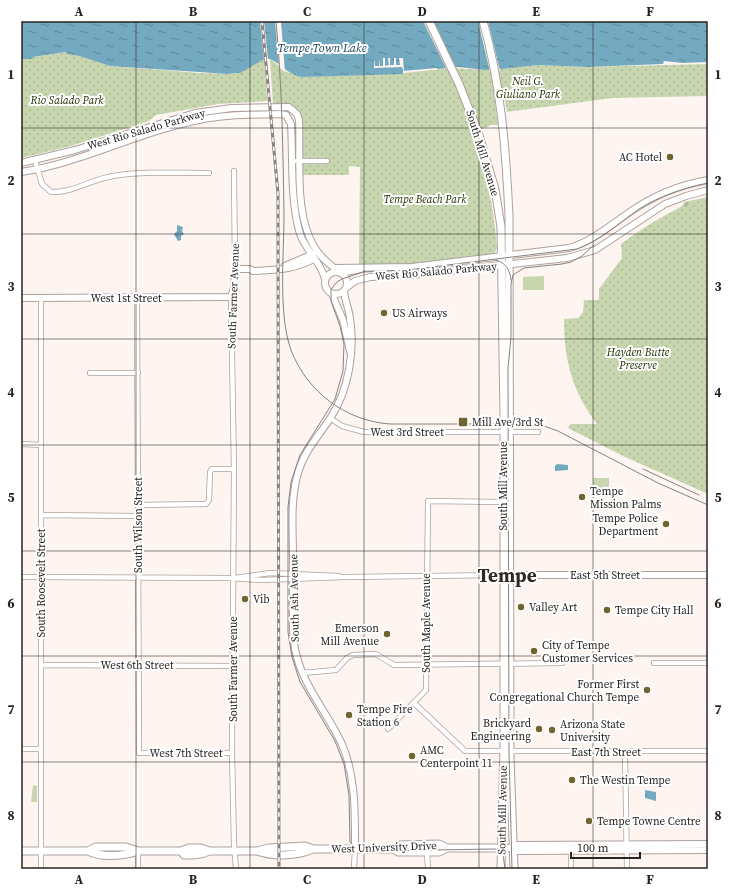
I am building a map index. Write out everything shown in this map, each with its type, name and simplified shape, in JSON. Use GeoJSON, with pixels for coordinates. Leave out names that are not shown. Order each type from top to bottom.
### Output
{"type":"FeatureCollection","features":[{"type":"Feature","properties":{"kind":"main road","name":"South Mill Avenue"},"geometry":{"type":"LineString","coordinates":[[429,21],[460,84],[492,175],[499,207],[510,517],[507,575],[507,752],[514,869]]}},
{"type":"Feature","properties":{"kind":"main road","name":"South Mill Avenue"},"geometry":{"type":"LineString","coordinates":[[482,21],[495,77],[504,136],[510,256],[507,432],[503,502],[507,575]]}},
{"type":"Feature","properties":{"kind":"main road","name":"West Rio Salado Parkway"},"geometry":{"type":"LineString","coordinates":[[21,163],[75,150],[189,115],[225,109],[281,106],[291,108],[298,116],[302,202],[305,222],[313,244],[325,261],[338,271],[375,267],[408,267],[449,262],[502,261]]}},
{"type":"Feature","properties":{"kind":"main road","name":"West Rio Salado Parkway"},"geometry":{"type":"LineString","coordinates":[[21,172],[37,169],[194,121],[221,116],[280,114],[289,118],[291,124],[296,217],[303,240],[322,269],[325,279]]}},
{"type":"Feature","properties":{"kind":"main road"},"geometry":{"type":"LineString","coordinates":[[502,261],[510,256],[575,247],[594,237],[650,199],[683,185],[708,180]]}},
{"type":"Feature","properties":{"kind":"main road"},"geometry":{"type":"LineString","coordinates":[[502,261],[510,264],[567,258],[586,254],[602,246],[657,208],[686,196],[708,190]]}},
{"type":"Feature","properties":{"kind":"main road"},"geometry":{"type":"LineString","coordinates":[[235,269],[284,266],[313,257],[316,254],[325,261]]}},
{"type":"Feature","properties":{"kind":"main road","name":"West Rio Salado Parkway"},"geometry":{"type":"LineString","coordinates":[[346,289],[355,281],[365,278],[422,274],[502,261]]}},
{"type":"Feature","properties":{"kind":"main road"},"geometry":{"type":"LineString","coordinates":[[422,274],[424,270],[444,267],[449,262]]}},
{"type":"Feature","properties":{"kind":"main road","name":"South Farmer Avenue"},"geometry":{"type":"LineString","coordinates":[[231,297],[234,288],[235,269]]}},
{"type":"Feature","properties":{"kind":"main road"},"geometry":{"type":"LineString","coordinates":[[338,271],[345,277],[346,289],[332,294],[326,289],[325,279],[331,273],[338,271]]}},
{"type":"Feature","properties":{"kind":"main road","name":"South Ash Avenue"},"geometry":{"type":"LineString","coordinates":[[346,289],[352,346],[346,381],[338,405],[307,452],[298,472],[295,485],[292,510],[294,642],[302,673],[310,691],[341,743],[347,759],[354,792],[355,849]]}},
{"type":"Feature","properties":{"kind":"main road","name":"South Ash Avenue"},"geometry":{"type":"LineString","coordinates":[[332,294],[343,320],[350,351]]}},
{"type":"Feature","properties":{"kind":"main road","name":"West 1st Street"},"geometry":{"type":"LineString","coordinates":[[21,298],[231,297]]}},
{"type":"Feature","properties":{"kind":"main road"},"geometry":{"type":"LineString","coordinates":[[503,502],[506,504],[507,513],[510,517]]}},
{"type":"Feature","properties":{"kind":"main road","name":"East 5th Street"},"geometry":{"type":"LineString","coordinates":[[507,575],[708,575]]}},
{"type":"Feature","properties":{"kind":"main road","name":"South Mill Avenue"},"geometry":{"type":"LineString","coordinates":[[501,869],[507,752]]}},
{"type":"Feature","properties":{"kind":"main road","name":"West University Drive"},"geometry":{"type":"LineString","coordinates":[[21,851],[88,851],[95,854],[128,854],[138,851],[181,851],[189,848],[201,848],[209,851],[256,851],[268,855],[305,852],[313,849],[394,849],[400,845],[439,844],[447,848],[502,848]]}},
{"type":"Feature","properties":{"kind":"main road"},"geometry":{"type":"LineString","coordinates":[[512,848],[517,851],[571,851],[708,844]]}},
{"type":"Feature","properties":{"kind":"main road"},"geometry":{"type":"LineString","coordinates":[[502,848],[512,848],[517,845],[708,850]]}},
{"type":"Feature","properties":{"kind":"main road"},"geometry":{"type":"LineString","coordinates":[[394,849],[398,852],[439,852],[447,848]]}},
{"type":"Feature","properties":{"kind":"street"},"geometry":{"type":"LineString","coordinates":[[35,160],[42,184],[48,191],[54,192],[70,189],[105,177],[127,174],[209,173]]}},
{"type":"Feature","properties":{"kind":"street"},"geometry":{"type":"LineString","coordinates":[[293,161],[327,161]]}},
{"type":"Feature","properties":{"kind":"street","name":"South Farmer Avenue"},"geometry":{"type":"LineString","coordinates":[[234,171],[235,269]]}},
{"type":"Feature","properties":{"kind":"street","name":"South Farmer Avenue"},"geometry":{"type":"LineString","coordinates":[[231,297],[234,469],[232,753],[234,851],[236,869]]}},
{"type":"Feature","properties":{"kind":"street","name":"South Roosevelt Street"},"geometry":{"type":"LineString","coordinates":[[41,298],[41,869]]}},
{"type":"Feature","properties":{"kind":"street","name":"South Wilson Street"},"geometry":{"type":"LineString","coordinates":[[138,298],[139,753]]}},
{"type":"Feature","properties":{"kind":"street"},"geometry":{"type":"LineString","coordinates":[[90,373],[138,373]]}},
{"type":"Feature","properties":{"kind":"street","name":"West 3rd Street"},"geometry":{"type":"LineString","coordinates":[[330,418],[342,426],[364,432],[538,432]]}},
{"type":"Feature","properties":{"kind":"street"},"geometry":{"type":"LineString","coordinates":[[21,444],[41,444]]}},
{"type":"Feature","properties":{"kind":"street"},"geometry":{"type":"LineString","coordinates":[[138,505],[206,504],[209,500],[210,472],[212,469],[234,469]]}},
{"type":"Feature","properties":{"kind":"street","name":"South Maple Avenue"},"geometry":{"type":"LineString","coordinates":[[388,729],[426,690],[426,577],[428,502],[503,502]]}},
{"type":"Feature","properties":{"kind":"street"},"geometry":{"type":"LineString","coordinates":[[41,515],[138,516]]}},
{"type":"Feature","properties":{"kind":"street"},"geometry":{"type":"LineString","coordinates":[[21,577],[181,578],[196,576],[207,578],[261,580],[294,576],[426,577],[507,575]]}},
{"type":"Feature","properties":{"kind":"street"},"geometry":{"type":"LineString","coordinates":[[302,673],[336,670],[353,654],[376,654],[394,665],[562,663]]}},
{"type":"Feature","properties":{"kind":"street"},"geometry":{"type":"LineString","coordinates":[[654,663],[708,663]]}},
{"type":"Feature","properties":{"kind":"street","name":"West 6th Street"},"geometry":{"type":"LineString","coordinates":[[41,665],[232,666]]}},
{"type":"Feature","properties":{"kind":"street"},"geometry":{"type":"LineString","coordinates":[[414,703],[461,749],[507,752]]}},
{"type":"Feature","properties":{"kind":"street"},"geometry":{"type":"LineString","coordinates":[[21,749],[41,749]]}},
{"type":"Feature","properties":{"kind":"street","name":"East 7th Street"},"geometry":{"type":"LineString","coordinates":[[507,752],[708,751]]}},
{"type":"Feature","properties":{"kind":"street"},"geometry":{"type":"LineString","coordinates":[[625,752],[627,869]]}},
{"type":"Feature","properties":{"kind":"street","name":"West 7th Street"},"geometry":{"type":"LineString","coordinates":[[139,753],[232,753]]}},
{"type":"Feature","properties":{"kind":"street","name":"South Ash Avenue"},"geometry":{"type":"LineString","coordinates":[[354,869],[355,849]]}},
{"type":"Feature","properties":{"kind":"street"},"geometry":{"type":"LineString","coordinates":[[138,851],[138,869]]}},
{"type":"Feature","properties":{"kind":"street"},"geometry":{"type":"LineString","coordinates":[[571,851],[571,869]]}},
{"type":"Feature","properties":{"kind":"street"},"geometry":{"type":"LineString","coordinates":[[427,852],[428,869]]}},
{"type":"Feature","properties":{"kind":"green space","name":"Rio Salado Park"},"geometry":{"type":"Polygon","coordinates":[[[67,52],[67,54],[79,56],[110,66],[200,73],[236,74],[264,58],[267,101],[218,104],[156,115],[149,121],[71,146],[21,158],[21,59],[67,52]]]}},
{"type":"Feature","properties":{"kind":"green space","name":"Tempe Beach Park"},"geometry":{"type":"Polygon","coordinates":[[[270,59],[287,72],[302,77],[403,73],[451,68],[484,70],[538,65],[587,67],[708,64],[708,96],[612,98],[507,112],[504,94],[494,96],[498,125],[491,125],[473,133],[482,161],[492,204],[497,248],[494,254],[413,264],[359,265],[360,167],[349,166],[349,175],[303,175],[300,118],[293,107],[283,104],[273,104],[270,59]]]}},
{"type":"Feature","properties":{"kind":"green space"},"geometry":{"type":"Polygon","coordinates":[[[708,197],[708,206],[668,214],[682,206],[684,202],[708,197]]]}},
{"type":"Feature","properties":{"kind":"green space","name":"Hayden Butte Preserve"},"geometry":{"type":"Polygon","coordinates":[[[708,199],[708,494],[623,456],[568,428],[571,424],[597,424],[581,399],[571,374],[564,334],[564,319],[578,318],[583,312],[584,300],[599,300],[599,289],[622,258],[621,244],[673,211],[708,199]]]}},
{"type":"Feature","properties":{"kind":"green space"},"geometry":{"type":"Polygon","coordinates":[[[544,276],[544,290],[523,290],[523,277],[544,276]]]}},
{"type":"Feature","properties":{"kind":"green space"},"geometry":{"type":"Polygon","coordinates":[[[593,478],[609,478],[609,488],[593,489],[593,478]]]}},
{"type":"Feature","properties":{"kind":"green space"},"geometry":{"type":"Polygon","coordinates":[[[33,785],[37,786],[37,802],[31,802],[33,785]]]}},
{"type":"Feature","properties":{"kind":"water","name":"Tempe Town Lake"},"geometry":{"type":"Polygon","coordinates":[[[21,21],[708,21],[708,62],[682,63],[664,61],[663,64],[587,67],[538,65],[484,70],[459,67],[403,71],[403,74],[302,77],[292,74],[275,62],[266,58],[240,73],[228,74],[110,66],[79,56],[67,54],[66,52],[33,57],[32,59],[21,59],[21,21]]]}},
{"type":"Feature","properties":{"kind":"water"},"geometry":{"type":"Polygon","coordinates":[[[177,225],[183,227],[182,231],[184,234],[181,236],[181,240],[178,241],[174,234],[177,231],[177,225]]]}},
{"type":"Feature","properties":{"kind":"water"},"geometry":{"type":"Polygon","coordinates":[[[557,464],[568,465],[568,470],[555,471],[555,466],[557,464]]]}},
{"type":"Feature","properties":{"kind":"water"},"geometry":{"type":"Polygon","coordinates":[[[645,790],[656,792],[656,801],[645,798],[645,790]]]}},
{"type":"Feature","properties":{"kind":"pier"},"geometry":{"type":"Polygon","coordinates":[[[260,21],[264,21],[268,60],[264,60],[260,21]]]}},
{"type":"Feature","properties":{"kind":"pier"},"geometry":{"type":"Polygon","coordinates":[[[275,21],[281,21],[285,72],[279,67],[275,21]]]}},
{"type":"Feature","properties":{"kind":"pier"},"geometry":{"type":"Polygon","coordinates":[[[423,21],[433,21],[457,70],[447,70],[423,21]]]}},
{"type":"Feature","properties":{"kind":"pier"},"geometry":{"type":"Polygon","coordinates":[[[478,21],[488,21],[500,71],[490,72],[478,21]]]}},
{"type":"Feature","properties":{"kind":"pier"},"geometry":{"type":"Polygon","coordinates":[[[383,58],[385,58],[385,66],[389,65],[388,58],[390,58],[390,65],[394,65],[394,58],[396,58],[396,65],[400,65],[399,58],[403,58],[404,73],[402,67],[374,68],[374,59],[375,66],[379,66],[379,59],[380,66],[383,66],[383,58]]]}},
{"type":"Feature","properties":{"kind":"tram line"},"geometry":{"type":"LineString","coordinates":[[276,21],[283,142],[284,319],[291,350],[307,379],[330,402],[358,417],[374,422],[390,424],[524,424],[544,426],[558,431],[658,483],[708,505]]}},
{"type":"Feature","properties":{"kind":"tram line"},"geometry":{"type":"LineString","coordinates":[[505,869],[503,854],[495,849],[368,851],[358,849],[350,842],[349,795],[344,764],[335,741],[300,682],[292,657],[288,632],[288,507],[291,482],[300,455],[335,399],[343,371],[344,344],[340,326],[331,301],[331,289],[342,279],[363,272],[407,270],[577,249],[601,237],[639,209],[655,200],[690,187],[708,183]]}},
{"type":"Feature","properties":{"kind":"tram line"},"geometry":{"type":"LineString","coordinates":[[512,869],[509,752],[508,368],[511,337],[511,284],[513,275],[524,268],[571,262],[582,256],[594,245]]}},
{"type":"Feature","properties":{"kind":"tram line"},"geometry":{"type":"LineString","coordinates":[[496,260],[507,267],[511,280]]}},
{"type":"Feature","properties":{"kind":"tram line"},"geometry":{"type":"LineString","coordinates":[[643,469],[699,495]]}},
{"type":"Feature","properties":{"kind":"railway"},"geometry":{"type":"LineString","coordinates":[[262,21],[278,194],[279,869]]}},
{"type":"Feature","properties":{"kind":"place","name":"AC Hotel"},"geometry":{"type":"Point","coordinates":[670,157]}},
{"type":"Feature","properties":{"kind":"place","name":"US Airways"},"geometry":{"type":"Point","coordinates":[384,313]}},
{"type":"Feature","properties":{"kind":"place","name":"Mill Ave/3rd St"},"geometry":{"type":"Point","coordinates":[463,422]}},
{"type":"Feature","properties":{"kind":"place","name":"Tempe Mission Palms"},"geometry":{"type":"Point","coordinates":[582,497]}},
{"type":"Feature","properties":{"kind":"place","name":"Tempe Police Department"},"geometry":{"type":"Point","coordinates":[666,524]}},
{"type":"Feature","properties":{"kind":"place","name":"Vib"},"geometry":{"type":"Point","coordinates":[245,599]}},
{"type":"Feature","properties":{"kind":"place","name":"Valley Art"},"geometry":{"type":"Point","coordinates":[521,607]}},
{"type":"Feature","properties":{"kind":"place","name":"Tempe City Hall"},"geometry":{"type":"Point","coordinates":[607,610]}},
{"type":"Feature","properties":{"kind":"place","name":"Emerson Mill Avenue"},"geometry":{"type":"Point","coordinates":[387,634]}},
{"type":"Feature","properties":{"kind":"place","name":"City of Tempe Customer Services"},"geometry":{"type":"Point","coordinates":[534,651]}},
{"type":"Feature","properties":{"kind":"place","name":"Former First Congregational Church Tempe"},"geometry":{"type":"Point","coordinates":[647,690]}},
{"type":"Feature","properties":{"kind":"place","name":"Tempe Fire Station 6"},"geometry":{"type":"Point","coordinates":[349,715]}},
{"type":"Feature","properties":{"kind":"place","name":"Brickyard Engineering"},"geometry":{"type":"Point","coordinates":[539,729]}},
{"type":"Feature","properties":{"kind":"place","name":"Arizona State University"},"geometry":{"type":"Point","coordinates":[552,730]}},
{"type":"Feature","properties":{"kind":"place","name":"AMC Centerpoint 11"},"geometry":{"type":"Point","coordinates":[412,756]}},
{"type":"Feature","properties":{"kind":"place","name":"The Westin Tempe"},"geometry":{"type":"Point","coordinates":[572,780]}},
{"type":"Feature","properties":{"kind":"place","name":"Tempe Towne Centre"},"geometry":{"type":"Point","coordinates":[589,821]}},
{"type":"Feature","properties":{"kind":"district","name":"Tempe"},"geometry":{"type":"Point","coordinates":[507,575]}},
{"type":"Feature","properties":{"kind":"park label","name":"Neil G. Giuliano Park"},"geometry":{"type":"Point","coordinates":[528,87]}}]}
